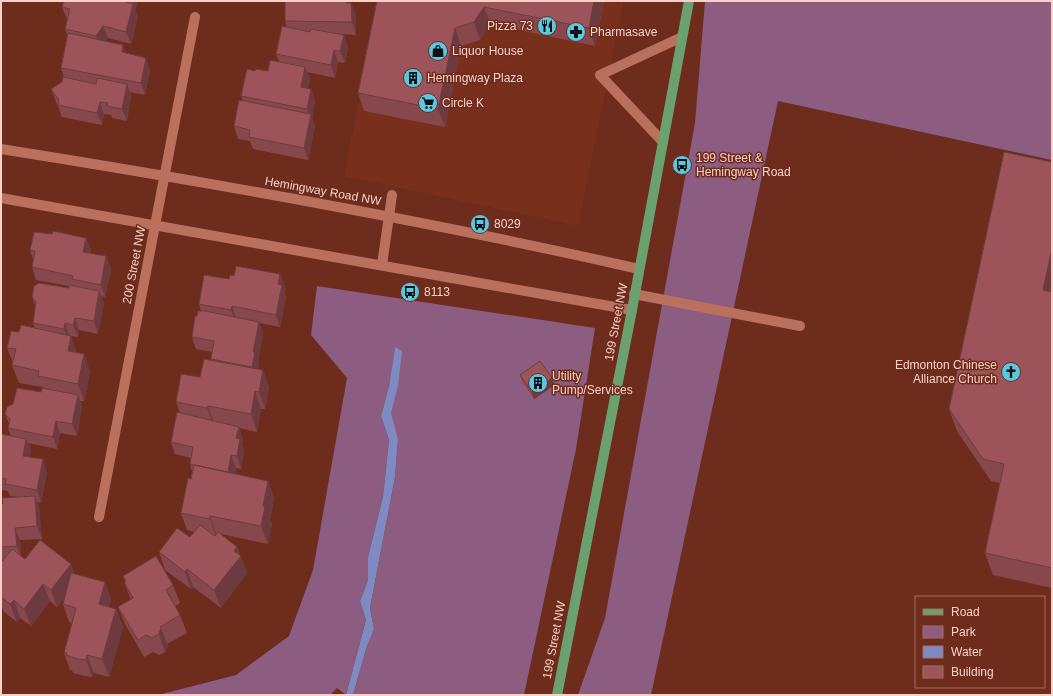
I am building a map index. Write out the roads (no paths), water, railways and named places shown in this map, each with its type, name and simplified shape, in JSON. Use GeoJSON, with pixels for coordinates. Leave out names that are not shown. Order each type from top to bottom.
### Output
{"type":"FeatureCollection","features":[{"type":"Feature","properties":{"kind":"main road","name":"199 Street NW"},"geometry":{"type":"LineString","coordinates":[[557,695],[632,310],[689,1]]}},
{"type":"Feature","properties":{"kind":"street","name":"200 Street NW"},"geometry":{"type":"LineString","coordinates":[[99,517],[166,175],[195,17]]}},
{"type":"Feature","properties":{"kind":"street"},"geometry":{"type":"LineString","coordinates":[[663,142],[600,75],[682,37]]}},
{"type":"Feature","properties":{"kind":"street","name":"Hemingway Road NW"},"geometry":{"type":"LineString","coordinates":[[1,149],[166,175],[390,216],[639,269]]}},
{"type":"Feature","properties":{"kind":"street"},"geometry":{"type":"LineString","coordinates":[[382,265],[392,195]]}},
{"type":"Feature","properties":{"kind":"street"},"geometry":{"type":"LineString","coordinates":[[1,198],[632,310]]}},
{"type":"Feature","properties":{"kind":"street"},"geometry":{"type":"LineString","coordinates":[[634,294],[800,326]]}},
{"type":"Feature","properties":{"kind":"water"},"geometry":{"type":"Polygon","coordinates":[[[395,347],[402,351],[398,386],[391,413],[398,439],[395,477],[370,608],[374,629],[366,649],[353,695],[346,695],[366,620],[360,601],[368,580],[368,557],[383,496],[389,440],[381,416],[389,386],[395,347]]]}},
{"type":"Feature","properties":{"kind":"place","name":"Pizza 73"},"geometry":{"type":"Point","coordinates":[547,26]}},
{"type":"Feature","properties":{"kind":"place","name":"Pharmasave"},"geometry":{"type":"Point","coordinates":[576,32]}},
{"type":"Feature","properties":{"kind":"place","name":"Liquor House"},"geometry":{"type":"Point","coordinates":[438,51]}},
{"type":"Feature","properties":{"kind":"place","name":"Hemingway Plaza"},"geometry":{"type":"Point","coordinates":[413,78]}},
{"type":"Feature","properties":{"kind":"place","name":"Circle K"},"geometry":{"type":"Point","coordinates":[428,103]}},
{"type":"Feature","properties":{"kind":"place","name":"199 Street & Hemingway Road"},"geometry":{"type":"Point","coordinates":[682,165]}},
{"type":"Feature","properties":{"kind":"place","name":"8029"},"geometry":{"type":"Point","coordinates":[480,224]}},
{"type":"Feature","properties":{"kind":"place","name":"8113"},"geometry":{"type":"Point","coordinates":[410,292]}},
{"type":"Feature","properties":{"kind":"place","name":"Edmonton Chinese Alliance Church"},"geometry":{"type":"Point","coordinates":[1011,372]}},
{"type":"Feature","properties":{"kind":"place","name":"Utility Pump/Services"},"geometry":{"type":"Point","coordinates":[538,383]}}]}
